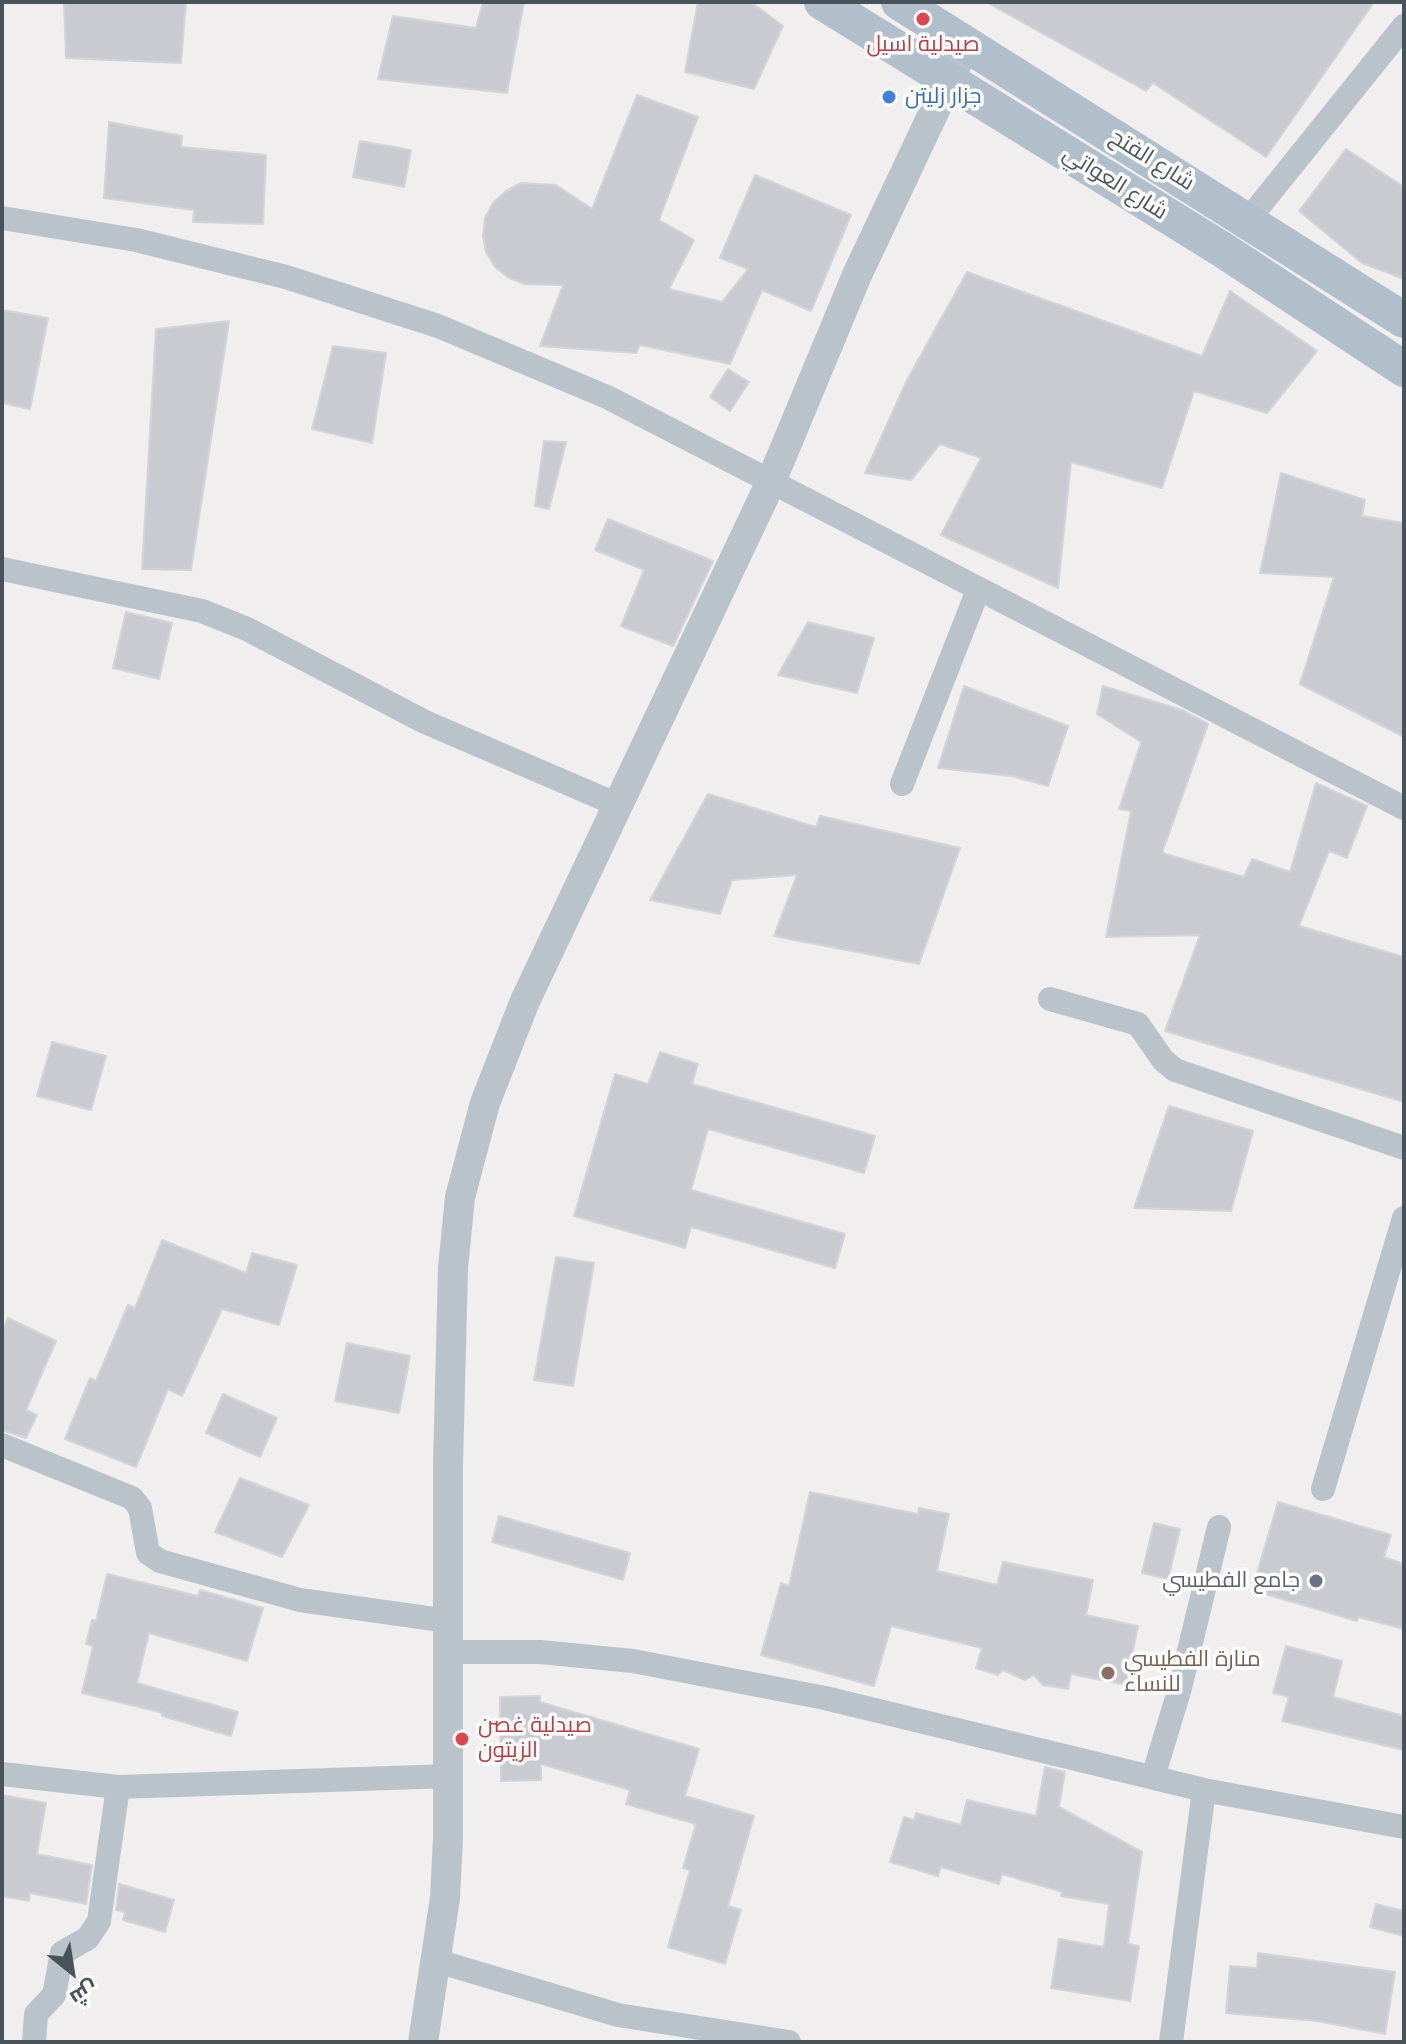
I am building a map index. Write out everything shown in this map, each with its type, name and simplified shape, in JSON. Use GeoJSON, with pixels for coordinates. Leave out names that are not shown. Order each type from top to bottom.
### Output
{"type":"FeatureCollection","features":[{"type":"Feature","properties":{"kind":"main road","name":"شارع العواتي"},"geometry":{"type":"LineString","coordinates":[[822,2],[1223,250],[1404,369]]}},
{"type":"Feature","properties":{"kind":"main road","name":"شارع الفتح"},"geometry":{"type":"LineString","coordinates":[[899,2],[1404,320]]}},
{"type":"Feature","properties":{"kind":"street"},"geometry":{"type":"LineString","coordinates":[[1248,220],[1404,26]]}},
{"type":"Feature","properties":{"kind":"street"},"geometry":{"type":"LineString","coordinates":[[423,2042],[445,1898],[450,1776],[448,1621],[453,1268],[460,1197],[485,1103],[525,1001],[770,484],[857,275],[966,44]]}},
{"type":"Feature","properties":{"kind":"street"},"geometry":{"type":"LineString","coordinates":[[2,218],[136,240],[286,277],[438,326],[607,397],[770,484],[1404,808]]}},
{"type":"Feature","properties":{"kind":"street"},"geometry":{"type":"LineString","coordinates":[[2,569],[202,611],[247,629],[425,722],[618,805]]}},
{"type":"Feature","properties":{"kind":"street"},"geometry":{"type":"LineString","coordinates":[[902,784],[978,590]]}},
{"type":"Feature","properties":{"kind":"street"},"geometry":{"type":"LineString","coordinates":[[1050,999],[1138,1024],[1163,1060],[1175,1070],[1404,1148]]}},
{"type":"Feature","properties":{"kind":"street"},"geometry":{"type":"LineString","coordinates":[[1323,1489],[1404,1218]]}},
{"type":"Feature","properties":{"kind":"street"},"geometry":{"type":"LineString","coordinates":[[2,1445],[132,1498],[140,1508],[148,1553],[160,1561],[300,1600],[448,1621]]}},
{"type":"Feature","properties":{"kind":"street"},"geometry":{"type":"LineString","coordinates":[[1153,1777],[1180,1688],[1219,1527]]}},
{"type":"Feature","properties":{"kind":"street"},"geometry":{"type":"LineString","coordinates":[[450,1652],[540,1652],[633,1661],[825,1698],[1204,1790],[1404,1827]]}},
{"type":"Feature","properties":{"kind":"street"},"geometry":{"type":"LineString","coordinates":[[2,1774],[118,1787],[450,1776]]}},
{"type":"Feature","properties":{"kind":"street"},"geometry":{"type":"LineString","coordinates":[[34,2042],[36,2014],[54,1995],[62,1953],[88,1938],[99,1921],[118,1787]]}},
{"type":"Feature","properties":{"kind":"street"},"geometry":{"type":"LineString","coordinates":[[1171,2042],[1204,1790]]}},
{"type":"Feature","properties":{"kind":"street"},"geometry":{"type":"LineString","coordinates":[[437,1961],[618,2015],[789,2042]]}},
{"type":"Feature","properties":{"kind":"building"},"geometry":{"type":"Polygon","coordinates":[[[64,2],[186,2],[181,63],[66,58],[64,2]]]}},
{"type":"Feature","properties":{"kind":"building"},"geometry":{"type":"Polygon","coordinates":[[[483,2],[524,2],[507,93],[378,79],[393,16],[476,28],[483,2]]]}},
{"type":"Feature","properties":{"kind":"building"},"geometry":{"type":"Polygon","coordinates":[[[698,2],[751,2],[783,26],[754,89],[685,72],[698,2]]]}},
{"type":"Feature","properties":{"kind":"building"},"geometry":{"type":"Polygon","coordinates":[[[986,2],[1374,2],[1266,157],[1153,83],[1146,91],[986,2]]]}},
{"type":"Feature","properties":{"kind":"building"},"geometry":{"type":"Polygon","coordinates":[[[637,95],[698,117],[659,220],[694,240],[669,289],[722,302],[748,269],[720,258],[755,175],[851,215],[811,311],[762,290],[730,364],[640,345],[636,353],[540,346],[563,285],[525,284],[509,278],[495,267],[486,252],[483,235],[485,218],[493,203],[521,183],[556,185],[592,209],[637,95]]]}},
{"type":"Feature","properties":{"kind":"building"},"geometry":{"type":"Polygon","coordinates":[[[109,122],[182,136],[181,147],[266,155],[263,224],[193,222],[194,210],[104,198],[109,122]]]}},
{"type":"Feature","properties":{"kind":"building"},"geometry":{"type":"Polygon","coordinates":[[[360,141],[411,150],[404,187],[353,177],[360,141]]]}},
{"type":"Feature","properties":{"kind":"building"},"geometry":{"type":"Polygon","coordinates":[[[1346,149],[1404,187],[1404,279],[1362,263],[1299,211],[1346,149]]]}},
{"type":"Feature","properties":{"kind":"building"},"geometry":{"type":"Polygon","coordinates":[[[967,272],[1202,356],[1230,291],[1317,351],[1267,413],[1194,391],[1162,488],[1071,462],[1058,588],[941,535],[981,458],[940,444],[911,480],[865,473],[907,380],[967,272]]]}},
{"type":"Feature","properties":{"kind":"building"},"geometry":{"type":"Polygon","coordinates":[[[2,310],[48,318],[30,409],[2,403],[2,310]]]}},
{"type":"Feature","properties":{"kind":"building"},"geometry":{"type":"Polygon","coordinates":[[[229,321],[191,570],[142,569],[156,329],[229,321]]]}},
{"type":"Feature","properties":{"kind":"building"},"geometry":{"type":"Polygon","coordinates":[[[333,346],[386,353],[372,443],[312,429],[333,346]]]}},
{"type":"Feature","properties":{"kind":"building"},"geometry":{"type":"Polygon","coordinates":[[[728,369],[749,382],[730,411],[710,397],[728,369]]]}},
{"type":"Feature","properties":{"kind":"building"},"geometry":{"type":"Polygon","coordinates":[[[544,441],[566,442],[549,509],[535,506],[544,441]]]}},
{"type":"Feature","properties":{"kind":"building"},"geometry":{"type":"Polygon","coordinates":[[[1281,473],[1365,500],[1362,516],[1404,523],[1404,737],[1300,684],[1334,577],[1260,573],[1281,473]]]}},
{"type":"Feature","properties":{"kind":"building"},"geometry":{"type":"Polygon","coordinates":[[[608,519],[713,561],[673,646],[621,626],[644,570],[595,550],[608,519]]]}},
{"type":"Feature","properties":{"kind":"building"},"geometry":{"type":"Polygon","coordinates":[[[126,612],[172,623],[159,679],[113,668],[126,612]]]}},
{"type":"Feature","properties":{"kind":"building"},"geometry":{"type":"Polygon","coordinates":[[[808,622],[874,638],[857,693],[778,675],[808,622]]]}},
{"type":"Feature","properties":{"kind":"building"},"geometry":{"type":"Polygon","coordinates":[[[964,686],[1068,726],[1048,786],[1012,776],[938,768],[964,686]]]}},
{"type":"Feature","properties":{"kind":"building"},"geometry":{"type":"Polygon","coordinates":[[[1103,686],[1182,710],[1208,724],[1162,853],[1244,877],[1252,859],[1290,872],[1316,783],[1367,806],[1347,858],[1329,851],[1299,926],[1404,957],[1404,1102],[1165,1031],[1200,935],[1106,937],[1131,811],[1119,809],[1141,742],[1097,714],[1103,686]]]}},
{"type":"Feature","properties":{"kind":"building"},"geometry":{"type":"Polygon","coordinates":[[[708,794],[816,827],[820,816],[960,848],[919,964],[774,936],[797,875],[732,880],[720,914],[650,900],[708,794]]]}},
{"type":"Feature","properties":{"kind":"building"},"geometry":{"type":"Polygon","coordinates":[[[52,1042],[106,1056],[91,1110],[37,1096],[52,1042]]]}},
{"type":"Feature","properties":{"kind":"building"},"geometry":{"type":"Polygon","coordinates":[[[660,1052],[698,1064],[692,1084],[875,1136],[864,1173],[708,1129],[691,1190],[845,1234],[835,1268],[691,1227],[685,1248],[574,1216],[615,1074],[648,1084],[660,1052]]]}},
{"type":"Feature","properties":{"kind":"building"},"geometry":{"type":"Polygon","coordinates":[[[1169,1106],[1253,1131],[1231,1211],[1134,1208],[1169,1106]]]}},
{"type":"Feature","properties":{"kind":"building"},"geometry":{"type":"Polygon","coordinates":[[[162,1240],[246,1273],[252,1253],[297,1265],[279,1325],[222,1309],[182,1396],[168,1389],[136,1467],[65,1439],[90,1378],[96,1381],[128,1305],[135,1308],[162,1240]]]}},
{"type":"Feature","properties":{"kind":"building"},"geometry":{"type":"Polygon","coordinates":[[[556,1257],[594,1263],[573,1386],[534,1380],[556,1257]]]}},
{"type":"Feature","properties":{"kind":"building"},"geometry":{"type":"Polygon","coordinates":[[[8,1318],[56,1341],[26,1410],[37,1415],[26,1438],[2,1430],[2,1331],[8,1318]]]}},
{"type":"Feature","properties":{"kind":"building"},"geometry":{"type":"Polygon","coordinates":[[[347,1343],[410,1356],[399,1413],[335,1401],[347,1343]]]}},
{"type":"Feature","properties":{"kind":"building"},"geometry":{"type":"Polygon","coordinates":[[[223,1394],[277,1418],[260,1457],[206,1433],[223,1394]]]}},
{"type":"Feature","properties":{"kind":"building"},"geometry":{"type":"Polygon","coordinates":[[[240,1478],[309,1505],[282,1557],[215,1532],[240,1478]]]}},
{"type":"Feature","properties":{"kind":"building"},"geometry":{"type":"Polygon","coordinates":[[[810,1492],[918,1514],[919,1508],[949,1514],[937,1571],[997,1585],[1003,1562],[1093,1580],[1086,1615],[1138,1626],[1126,1685],[1071,1674],[1068,1689],[1043,1685],[1034,1675],[1025,1680],[1003,1670],[998,1675],[976,1668],[982,1648],[891,1626],[874,1686],[761,1655],[781,1583],[789,1586],[810,1492]]]}},
{"type":"Feature","properties":{"kind":"building"},"geometry":{"type":"Polygon","coordinates":[[[1278,1502],[1391,1535],[1384,1557],[1404,1564],[1404,1629],[1358,1617],[1357,1621],[1252,1590],[1278,1502]]]}},
{"type":"Feature","properties":{"kind":"building"},"geometry":{"type":"Polygon","coordinates":[[[499,1516],[630,1553],[623,1580],[492,1542],[499,1516]]]}},
{"type":"Feature","properties":{"kind":"building"},"geometry":{"type":"Polygon","coordinates":[[[1154,1523],[1180,1529],[1168,1579],[1142,1573],[1154,1523]]]}},
{"type":"Feature","properties":{"kind":"building"},"geometry":{"type":"Polygon","coordinates":[[[107,1574],[198,1596],[200,1590],[263,1608],[247,1661],[149,1633],[137,1683],[238,1712],[231,1736],[162,1716],[163,1713],[82,1693],[93,1646],[86,1644],[92,1620],[96,1621],[107,1574]]]}},
{"type":"Feature","properties":{"kind":"building"},"geometry":{"type":"Polygon","coordinates":[[[1286,1646],[1342,1661],[1333,1697],[1404,1716],[1404,1750],[1282,1721],[1289,1697],[1273,1693],[1286,1646]]]}},
{"type":"Feature","properties":{"kind":"building"},"geometry":{"type":"Polygon","coordinates":[[[540,1696],[540,1702],[699,1749],[685,1796],[754,1816],[728,1906],[741,1910],[725,1964],[668,1947],[690,1870],[683,1868],[696,1824],[626,1804],[630,1790],[541,1764],[541,1780],[501,1781],[500,1697],[540,1696]]]}},
{"type":"Feature","properties":{"kind":"building"},"geometry":{"type":"Polygon","coordinates":[[[1045,1767],[1065,1772],[1059,1807],[1142,1852],[1128,1944],[1139,1946],[1130,2001],[1051,1988],[1059,1939],[1104,1947],[1109,1904],[1061,1896],[1062,1892],[1002,1874],[999,1884],[941,1867],[938,1876],[890,1862],[904,1817],[914,1820],[916,1813],[961,1825],[967,1800],[1036,1816],[1045,1767]]]}},
{"type":"Feature","properties":{"kind":"building"},"geometry":{"type":"Polygon","coordinates":[[[2,1795],[46,1803],[37,1854],[92,1865],[86,1904],[30,1893],[29,1901],[2,1896],[2,1795]]]}},
{"type":"Feature","properties":{"kind":"building"},"geometry":{"type":"Polygon","coordinates":[[[119,1884],[174,1900],[165,1932],[123,1920],[125,1912],[116,1910],[119,1884]]]}},
{"type":"Feature","properties":{"kind":"building"},"geometry":{"type":"Polygon","coordinates":[[[1376,1904],[1404,1911],[1404,1936],[1370,1927],[1376,1904]]]}},
{"type":"Feature","properties":{"kind":"building"},"geometry":{"type":"Polygon","coordinates":[[[1258,1953],[1395,1972],[1385,2034],[1317,2021],[1226,2013],[1230,1966],[1257,1968],[1258,1953]]]}},
{"type":"Feature","properties":{"kind":"place","name":"صيدلية اسيل"},"geometry":{"type":"Point","coordinates":[923,19]}},
{"type":"Feature","properties":{"kind":"place","name":"جزار زليتن"},"geometry":{"type":"Point","coordinates":[889,97]}},
{"type":"Feature","properties":{"kind":"place","name":"جامع الفطيسي"},"geometry":{"type":"Point","coordinates":[1316,1581]}},
{"type":"Feature","properties":{"kind":"place","name":"منارة الفطيسي للنساء"},"geometry":{"type":"Point","coordinates":[1108,1673]}},
{"type":"Feature","properties":{"kind":"place","name":"صيدلية غصن الزيتون"},"geometry":{"type":"Point","coordinates":[462,1739]}}]}
